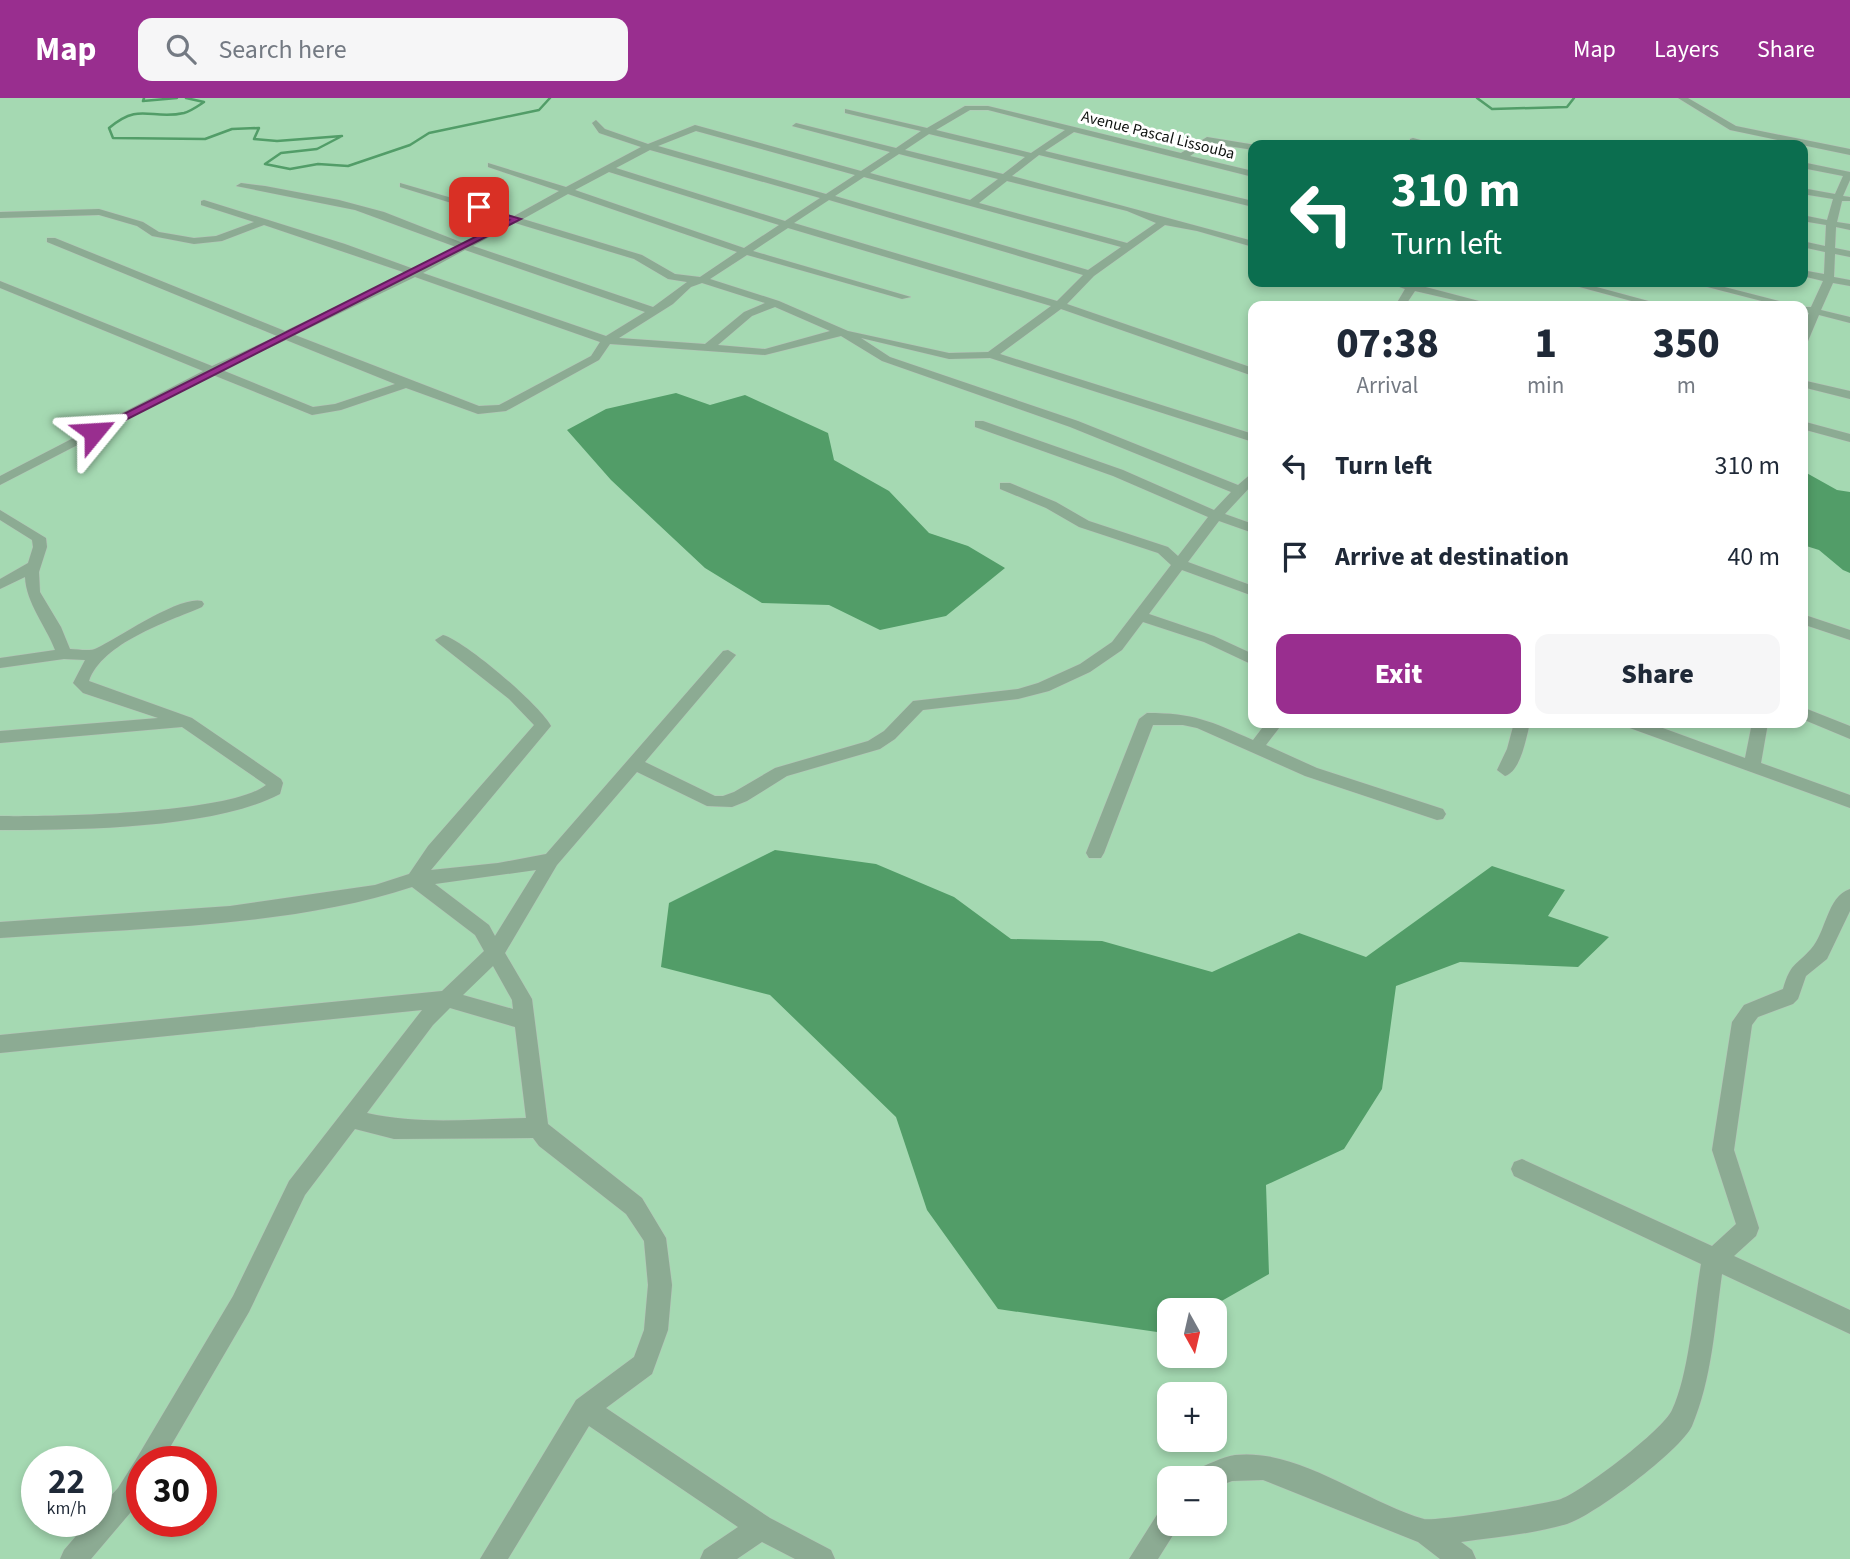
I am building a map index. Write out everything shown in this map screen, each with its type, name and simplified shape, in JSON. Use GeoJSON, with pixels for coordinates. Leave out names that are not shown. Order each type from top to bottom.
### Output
{"type":"FeatureCollection","features":[{"type":"Feature","properties":{"kind":"street"},"geometry":{"type":"LineString","coordinates":[[1682,98],[1733,128],[1792,140]]}},
{"type":"Feature","properties":{"kind":"street","name":"Avenue Pascal Lissouba"},"geometry":{"type":"LineString","coordinates":[[929,130],[973,107],[988,108],[1248,173]]}},
{"type":"Feature","properties":{"kind":"street"},"geometry":{"type":"LineString","coordinates":[[848,111],[1248,203]]}},
{"type":"Feature","properties":{"kind":"street"},"geometry":{"type":"LineString","coordinates":[[596,123],[610,136],[648,148],[702,160],[1090,274]]}},
{"type":"Feature","properties":{"kind":"street"},"geometry":{"type":"LineString","coordinates":[[796,126],[1130,209],[1163,222],[1198,228],[1248,243]]}},
{"type":"Feature","properties":{"kind":"street"},"geometry":{"type":"LineString","coordinates":[[0,481],[214,370],[413,274],[648,148],[690,130],[700,128],[1127,246]]}},
{"type":"Feature","properties":{"kind":"street"},"geometry":{"type":"LineString","coordinates":[[51,240],[128,269],[283,337],[478,410],[490,411],[502,408],[594,358],[607,340],[669,302],[687,285],[702,280],[788,225],[826,196],[929,130]]}},
{"type":"Feature","properties":{"kind":"street"},"geometry":{"type":"LineString","coordinates":[[973,202],[1003,177],[1070,130]]}},
{"type":"Feature","properties":{"kind":"street"},"geometry":{"type":"LineString","coordinates":[[1182,157],[1207,140],[1248,146]]}},
{"type":"Feature","properties":{"kind":"street"},"geometry":{"type":"LineString","coordinates":[[1808,143],[1850,152]]}},
{"type":"Feature","properties":{"kind":"street"},"geometry":{"type":"LineString","coordinates":[[491,165],[744,251],[906,298]]}},
{"type":"Feature","properties":{"kind":"street"},"geometry":{"type":"LineString","coordinates":[[1808,166],[1849,170],[1831,224],[1829,279],[1809,310],[1850,320]]}},
{"type":"Feature","properties":{"kind":"street"},"geometry":{"type":"LineString","coordinates":[[610,169],[788,225],[1061,304],[1175,341],[1248,370]]}},
{"type":"Feature","properties":{"kind":"street"},"geometry":{"type":"LineString","coordinates":[[403,185],[638,257],[672,277],[702,280],[775,303],[844,333],[886,359],[1074,424],[1238,490]]}},
{"type":"Feature","properties":{"kind":"street"},"geometry":{"type":"LineString","coordinates":[[242,186],[303,194],[402,221],[425,233],[654,311]]}},
{"type":"Feature","properties":{"kind":"street"},"geometry":{"type":"LineString","coordinates":[[1808,192],[1850,200]]}},
{"type":"Feature","properties":{"kind":"street"},"geometry":{"type":"LineString","coordinates":[[204,203],[341,246],[413,274],[607,340],[765,352],[812,336],[844,333]]}},
{"type":"Feature","properties":{"kind":"street"},"geometry":{"type":"LineString","coordinates":[[0,215],[99,212],[140,224],[156,234],[194,241],[218,239],[263,222]]}},
{"type":"Feature","properties":{"kind":"street"},"geometry":{"type":"LineString","coordinates":[[1808,219],[1850,227]]}},
{"type":"Feature","properties":{"kind":"street"},"geometry":{"type":"LineString","coordinates":[[991,355],[1061,304],[1090,274],[1163,222]]}},
{"type":"Feature","properties":{"kind":"street"},"geometry":{"type":"LineString","coordinates":[[1808,245],[1850,254]]}},
{"type":"Feature","properties":{"kind":"street"},"geometry":{"type":"LineString","coordinates":[[1808,274],[1850,284]]}},
{"type":"Feature","properties":{"kind":"street"},"geometry":{"type":"LineString","coordinates":[[0,284],[312,411],[337,407],[406,384]]}},
{"type":"Feature","properties":{"kind":"street"},"geometry":{"type":"LineString","coordinates":[[1421,287],[1474,301]]}},
{"type":"Feature","properties":{"kind":"street"},"geometry":{"type":"LineString","coordinates":[[1588,287],[1643,301]]}},
{"type":"Feature","properties":{"kind":"street"},"geometry":{"type":"LineString","coordinates":[[1714,287],[1772,301]]}},
{"type":"Feature","properties":{"kind":"street"},"geometry":{"type":"LineString","coordinates":[[706,349],[748,314],[775,303]]}},
{"type":"Feature","properties":{"kind":"street"},"geometry":{"type":"LineString","coordinates":[[829,328],[949,356],[991,355],[1248,436]]}},
{"type":"Feature","properties":{"kind":"street"},"geometry":{"type":"LineString","coordinates":[[1808,384],[1850,395]]}},
{"type":"Feature","properties":{"kind":"street"},"geometry":{"type":"LineString","coordinates":[[979,424],[1114,472],[1215,517],[1248,527]]}},
{"type":"Feature","properties":{"kind":"street"},"geometry":{"type":"LineString","coordinates":[[1808,427],[1850,438]]}},
{"type":"Feature","properties":{"kind":"street"},"geometry":{"type":"LineString","coordinates":[[635,764],[713,802],[725,804],[737,801],[781,772],[873,745],[895,730],[912,709],[919,705],[1018,694],[1043,687],[1085,668],[1117,646],[1215,517],[1248,481]]}},
{"type":"Feature","properties":{"kind":"street"},"geometry":{"type":"LineString","coordinates":[[1005,486],[1051,505],[1084,524],[1163,550],[1179,564],[1248,589]]}},
{"type":"Feature","properties":{"kind":"street"},"geometry":{"type":"LineString","coordinates":[[0,514],[39,538],[33,592],[54,626],[64,654]]}},
{"type":"Feature","properties":{"kind":"street"},"geometry":{"type":"LineString","coordinates":[[0,585],[35,565]]}},
{"type":"Feature","properties":{"kind":"street"},"geometry":{"type":"LineString","coordinates":[[0,663],[64,654],[96,654],[197,604]]}},
{"type":"Feature","properties":{"kind":"street"},"geometry":{"type":"LineString","coordinates":[[1141,616],[1209,639],[1248,658]]}},
{"type":"Feature","properties":{"kind":"street"},"geometry":{"type":"LineString","coordinates":[[1808,621],[1850,635]]}},
{"type":"Feature","properties":{"kind":"street"},"geometry":{"type":"LineString","coordinates":[[415,879],[434,851],[543,726],[541,718],[523,701],[443,640]]}},
{"type":"Feature","properties":{"kind":"street"},"geometry":{"type":"LineString","coordinates":[[0,823],[60,824],[192,811],[258,800],[274,790],[275,783],[186,722],[89,689],[81,683],[81,676],[96,654]]}},
{"type":"Feature","properties":{"kind":"street"},"geometry":{"type":"LineString","coordinates":[[157,1446],[241,1304],[297,1188],[406,1044],[446,999],[496,951],[551,860],[728,655]]}},
{"type":"Feature","properties":{"kind":"street"},"geometry":{"type":"LineString","coordinates":[[1808,715],[1850,733]]}},
{"type":"Feature","properties":{"kind":"street"},"geometry":{"type":"LineString","coordinates":[[1095,853],[1147,719],[1183,719],[1311,772],[1437,814]]}},
{"type":"Feature","properties":{"kind":"street"},"geometry":{"type":"LineString","coordinates":[[0,737],[186,722]]}},
{"type":"Feature","properties":{"kind":"street"},"geometry":{"type":"LineString","coordinates":[[1255,748],[1271,728]]}},
{"type":"Feature","properties":{"kind":"street"},"geometry":{"type":"LineString","coordinates":[[1505,770],[1521,728]]}},
{"type":"Feature","properties":{"kind":"street"},"geometry":{"type":"LineString","coordinates":[[1647,728],[1850,802]]}},
{"type":"Feature","properties":{"kind":"street"},"geometry":{"type":"LineString","coordinates":[[1752,766],[1759,728]]}},
{"type":"Feature","properties":{"kind":"street"},"geometry":{"type":"LineString","coordinates":[[0,930],[230,913],[296,905],[375,892],[415,879],[487,872],[551,860]]}},
{"type":"Feature","properties":{"kind":"street"},"geometry":{"type":"LineString","coordinates":[[415,879],[482,930],[522,999],[538,1128],[547,1139],[634,1206],[655,1238],[659,1297],[656,1330],[643,1365],[584,1409],[493,1559]]}},
{"type":"Feature","properties":{"kind":"street"},"geometry":{"type":"LineString","coordinates":[[1427,1534],[1529,1519],[1567,1510],[1628,1470],[1660,1445],[1681,1422],[1692,1390],[1713,1260],[1748,1228],[1723,1150],[1742,1022],[1751,1011],[1786,998],[1791,993],[1798,971],[1820,953],[1835,919],[1850,896]]}},
{"type":"Feature","properties":{"kind":"street"},"geometry":{"type":"LineString","coordinates":[[0,1044],[446,999],[525,1021]]}},
{"type":"Feature","properties":{"kind":"street"},"geometry":{"type":"LineString","coordinates":[[350,1118],[394,1129],[538,1128]]}},
{"type":"Feature","properties":{"kind":"street"},"geometry":{"type":"LineString","coordinates":[[1521,1169],[1850,1322]]}},
{"type":"Feature","properties":{"kind":"street"},"geometry":{"type":"LineString","coordinates":[[584,1409],[761,1527],[822,1559]]}},
{"type":"Feature","properties":{"kind":"street"},"geometry":{"type":"LineString","coordinates":[[1227,1470],[1263,1467],[1301,1480],[1427,1534],[1463,1559]]}},
{"type":"Feature","properties":{"kind":"street"},"geometry":{"type":"LineString","coordinates":[[73,1559],[126,1498]]}},
{"type":"Feature","properties":{"kind":"street"},"geometry":{"type":"LineString","coordinates":[[713,1559],[761,1527]]}},
{"type":"Feature","properties":{"kind":"street"},"geometry":{"type":"LineString","coordinates":[[1142,1559],[1158,1536]]}},
{"type":"Feature","properties":{"kind":"shaded area"},"geometry":{"type":"Polygon","coordinates":[[[0,98],[1850,98],[1850,1559],[0,1559],[0,98]]]}},
{"type":"Feature","properties":{"kind":"shaded area"},"geometry":{"type":"Polygon","coordinates":[[[676,393],[710,405],[745,395],[828,433],[834,460],[889,491],[929,533],[968,546],[1005,568],[946,616],[880,630],[829,605],[762,603],[705,568],[611,480],[567,430],[606,409],[676,393]]]}},
{"type":"Feature","properties":{"kind":"shaded area"},"geometry":{"type":"Polygon","coordinates":[[[1808,474],[1837,490],[1850,492],[1850,573],[1819,550],[1808,547],[1808,474]]]}},
{"type":"Feature","properties":{"kind":"shaded area"},"geometry":{"type":"Polygon","coordinates":[[[775,850],[876,864],[954,897],[1011,939],[1102,941],[1212,972],[1299,933],[1366,957],[1492,866],[1565,890],[1548,916],[1609,937],[1578,967],[1460,962],[1396,986],[1382,1089],[1344,1149],[1266,1185],[1269,1274],[1227,1298],[1157,1298],[1157,1332],[998,1309],[927,1210],[896,1117],[770,995],[661,967],[669,903],[775,850]]]}},
{"type":"Feature","properties":{"kind":"waterway"},"geometry":{"type":"LineString","coordinates":[[144,98],[143,101],[177,98]]}},
{"type":"Feature","properties":{"kind":"waterway"},"geometry":{"type":"LineString","coordinates":[[186,98],[204,102],[192,110],[173,115],[130,115],[109,128],[113,138],[205,139],[232,129],[259,128],[254,139],[277,141],[342,136],[317,149],[281,153],[265,164],[290,169],[318,164],[348,166],[410,145],[429,133],[539,110],[550,98]]}},
{"type":"Feature","properties":{"kind":"waterway"},"geometry":{"type":"LineString","coordinates":[[1477,98],[1492,109],[1567,107],[1574,98]]}},
{"type":"Feature","properties":{"kind":"route"},"geometry":{"type":"LineString","coordinates":[[94,432],[214,370],[413,274],[517,219],[479,207]]}}]}
